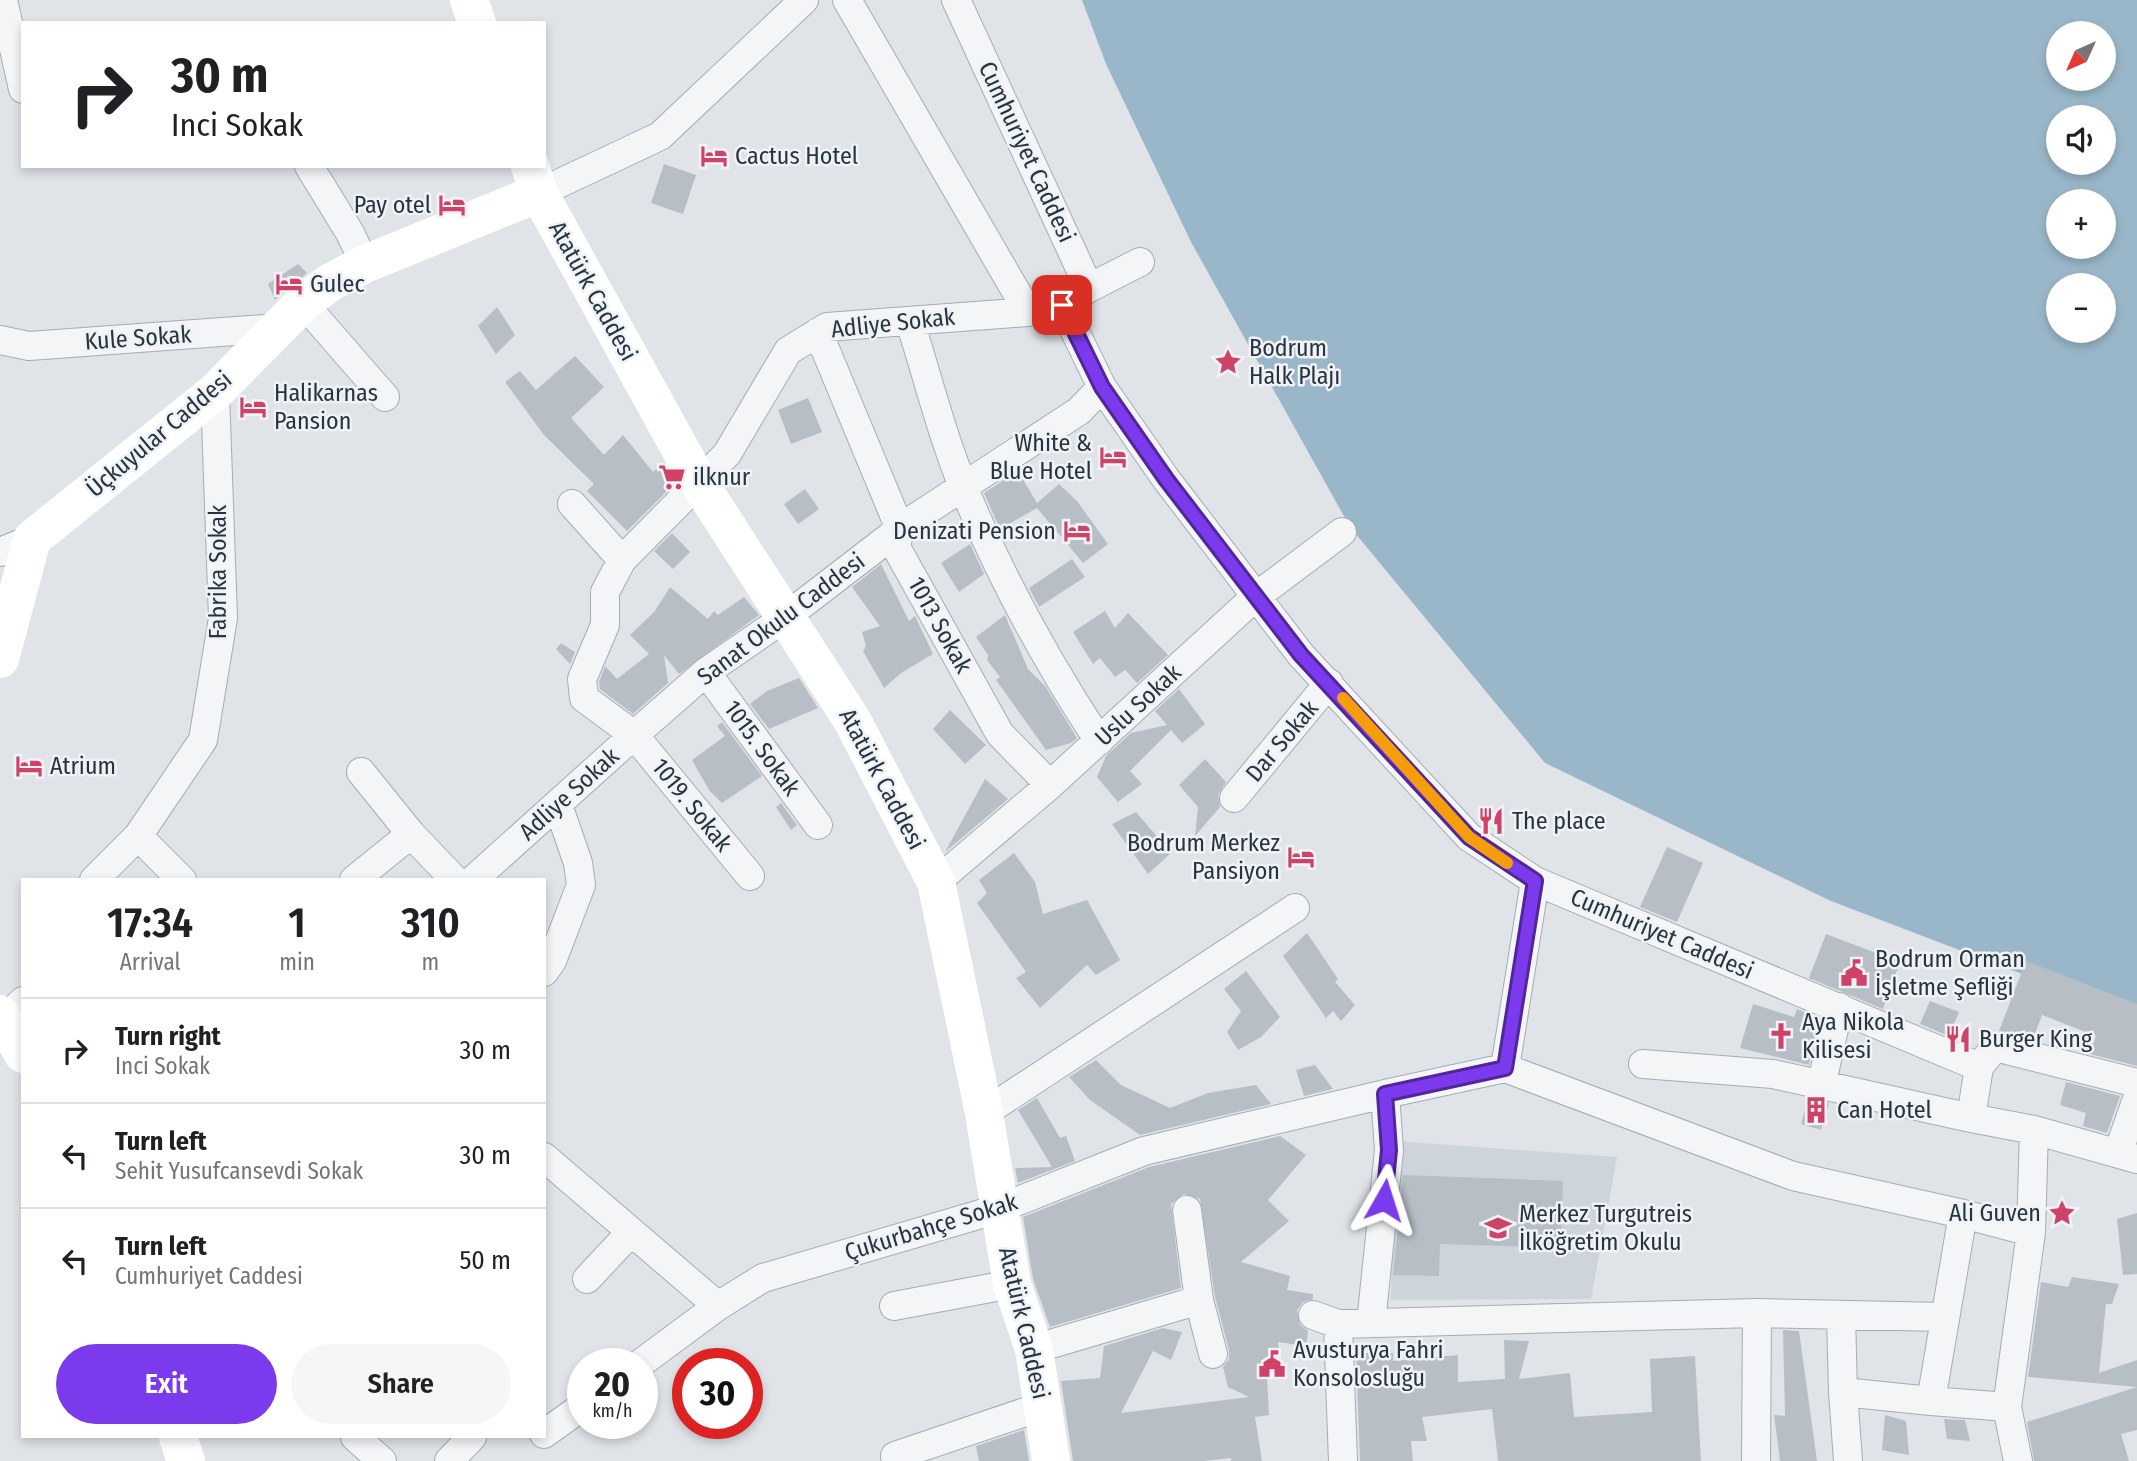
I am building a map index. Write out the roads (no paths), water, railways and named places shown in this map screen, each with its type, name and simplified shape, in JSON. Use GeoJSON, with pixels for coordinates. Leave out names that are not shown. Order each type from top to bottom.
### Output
{"type":"FeatureCollection","features":[{"type":"Feature","properties":{"kind":"street"},"geometry":{"type":"LineString","coordinates":[[3,0],[21,80]]}},
{"type":"Feature","properties":{"kind":"street"},"geometry":{"type":"LineString","coordinates":[[469,0],[476,21]]}},
{"type":"Feature","properties":{"kind":"street"},"geometry":{"type":"LineString","coordinates":[[535,179],[660,136],[804,0]]}},
{"type":"Feature","properties":{"kind":"street"},"geometry":{"type":"LineString","coordinates":[[847,0],[1028,312]]}},
{"type":"Feature","properties":{"kind":"street","name":"Cumhuriyet Caddesi"},"geometry":{"type":"LineString","coordinates":[[957,0],[1089,288]]}},
{"type":"Feature","properties":{"kind":"street"},"geometry":{"type":"LineString","coordinates":[[310,168],[350,233],[365,264]]}},
{"type":"Feature","properties":{"kind":"street","name":"Üçkuyular Caddesi"},"geometry":{"type":"LineString","coordinates":[[0,659],[16,545],[215,392],[290,315],[329,282],[535,179]]}},
{"type":"Feature","properties":{"kind":"street","name":"Atatürk Caddesi"},"geometry":{"type":"LineString","coordinates":[[535,179],[698,483],[787,616],[852,720],[936,882],[984,1113],[1012,1284],[1034,1349],[1051,1461]]}},
{"type":"Feature","properties":{"kind":"street"},"geometry":{"type":"LineString","coordinates":[[1062,305],[1140,262]]}},
{"type":"Feature","properties":{"kind":"street","name":"Adliye Sokak"},"geometry":{"type":"LineString","coordinates":[[475,878],[635,735],[584,698],[582,679],[605,625],[605,592],[622,560],[727,454],[788,351],[827,327],[910,322],[962,314],[1028,312],[1062,305]]}},
{"type":"Feature","properties":{"kind":"street","name":"Cumhuriyet Caddesi"},"geometry":{"type":"LineString","coordinates":[[1062,305],[1102,387],[1254,598],[1301,655],[1469,837],[1535,881],[1979,1067]]}},
{"type":"Feature","properties":{"kind":"street"},"geometry":{"type":"LineString","coordinates":[[290,315],[385,397]]}},
{"type":"Feature","properties":{"kind":"street","name":"Kule Sokak"},"geometry":{"type":"LineString","coordinates":[[0,340],[29,346],[290,315]]}},
{"type":"Feature","properties":{"kind":"street"},"geometry":{"type":"LineString","coordinates":[[910,322],[964,489],[990,548],[1055,674],[1099,741]]}},
{"type":"Feature","properties":{"kind":"street","name":"1013 Sokak"},"geometry":{"type":"LineString","coordinates":[[818,332],[901,528],[896,547],[1000,734],[1050,785]]}},
{"type":"Feature","properties":{"kind":"street"},"geometry":{"type":"LineString","coordinates":[[0,364],[29,346]]}},
{"type":"Feature","properties":{"kind":"street","name":"Sanat Okulu Caddesi"},"geometry":{"type":"LineString","coordinates":[[635,735],[706,672],[787,616],[901,528],[1079,411],[1102,387]]}},
{"type":"Feature","properties":{"kind":"street","name":"Fabrika Sokak"},"geometry":{"type":"LineString","coordinates":[[96,878],[138,836],[203,740],[223,618],[215,392]]}},
{"type":"Feature","properties":{"kind":"street"},"geometry":{"type":"LineString","coordinates":[[572,504],[622,560]]}},
{"type":"Feature","properties":{"kind":"street","name":"Uslu Sokak"},"geometry":{"type":"LineString","coordinates":[[936,882],[1050,785],[1254,598],[1342,532]]}},
{"type":"Feature","properties":{"kind":"street","name":"1015. Sokak"},"geometry":{"type":"LineString","coordinates":[[706,672],[818,825]]}},
{"type":"Feature","properties":{"kind":"street","name":"Dar Sokak"},"geometry":{"type":"LineString","coordinates":[[1234,798],[1329,683]]}},
{"type":"Feature","properties":{"kind":"street","name":"1019. Sokak"},"geometry":{"type":"LineString","coordinates":[[635,735],[750,876]]}},
{"type":"Feature","properties":{"kind":"street"},"geometry":{"type":"LineString","coordinates":[[361,772],[411,834],[454,878]]}},
{"type":"Feature","properties":{"kind":"street"},"geometry":{"type":"LineString","coordinates":[[547,962],[581,886],[578,863],[558,805]]}},
{"type":"Feature","properties":{"kind":"street"},"geometry":{"type":"LineString","coordinates":[[356,878],[411,834]]}},
{"type":"Feature","properties":{"kind":"street"},"geometry":{"type":"LineString","coordinates":[[138,836],[180,878]]}},
{"type":"Feature","properties":{"kind":"street"},"geometry":{"type":"LineString","coordinates":[[1535,881],[1505,1068],[1793,1176],[2031,1232]]}},
{"type":"Feature","properties":{"kind":"street"},"geometry":{"type":"LineString","coordinates":[[984,1113],[1295,908]]}},
{"type":"Feature","properties":{"kind":"street"},"geometry":{"type":"LineString","coordinates":[[1822,1083],[1839,1007]]}},
{"type":"Feature","properties":{"kind":"street"},"geometry":{"type":"LineString","coordinates":[[1971,1118],[1979,1067],[1995,1047],[2137,1083]]}},
{"type":"Feature","properties":{"kind":"street"},"geometry":{"type":"LineString","coordinates":[[1643,1064],[1773,1074],[1822,1083],[2034,1130],[2128,1156],[2137,1099]]}},
{"type":"Feature","properties":{"kind":"street","name":"Çukurbahçe Sokak"},"geometry":{"type":"LineString","coordinates":[[658,1350],[718,1306],[763,1278],[998,1209],[1144,1151],[1239,1127],[1505,1068]]}},
{"type":"Feature","properties":{"kind":"street"},"geometry":{"type":"LineString","coordinates":[[1371,1323],[1389,1150],[1385,1094]]}},
{"type":"Feature","properties":{"kind":"street"},"geometry":{"type":"LineString","coordinates":[[2018,1461],[2007,1407],[2031,1232],[2034,1130]]}},
{"type":"Feature","properties":{"kind":"street"},"geometry":{"type":"LineString","coordinates":[[546,1159],[718,1306]]}},
{"type":"Feature","properties":{"kind":"street"},"geometry":{"type":"LineString","coordinates":[[1187,1210],[1199,1300],[1213,1354]]}},
{"type":"Feature","properties":{"kind":"street"},"geometry":{"type":"LineString","coordinates":[[1931,1401],[1963,1214]]}},
{"type":"Feature","properties":{"kind":"street"},"geometry":{"type":"LineString","coordinates":[[587,1279],[631,1232]]}},
{"type":"Feature","properties":{"kind":"street"},"geometry":{"type":"LineString","coordinates":[[894,1306],[1012,1284]]}},
{"type":"Feature","properties":{"kind":"street"},"geometry":{"type":"LineString","coordinates":[[1034,1349],[1199,1300]]}},
{"type":"Feature","properties":{"kind":"street"},"geometry":{"type":"LineString","coordinates":[[1343,1461],[1325,1320],[1371,1323],[1757,1313],[1945,1317]]}},
{"type":"Feature","properties":{"kind":"street"},"geometry":{"type":"LineString","coordinates":[[1756,1461],[1757,1313]]}},
{"type":"Feature","properties":{"kind":"street"},"geometry":{"type":"LineString","coordinates":[[1841,1315],[1848,1461]]}},
{"type":"Feature","properties":{"kind":"street"},"geometry":{"type":"LineString","coordinates":[[1843,1392],[2007,1407]]}},
{"type":"Feature","properties":{"kind":"street"},"geometry":{"type":"LineString","coordinates":[[895,1456],[1044,1406]]}},
{"type":"Feature","properties":{"kind":"street"},"geometry":{"type":"LineString","coordinates":[[546,1433],[567,1417]]}},
{"type":"Feature","properties":{"kind":"street"},"geometry":{"type":"LineString","coordinates":[[178,1438],[186,1461]]}},
{"type":"Feature","properties":{"kind":"street"},"geometry":{"type":"LineString","coordinates":[[356,1438],[382,1461]]}},
{"type":"Feature","properties":{"kind":"street"},"geometry":{"type":"LineString","coordinates":[[449,1461],[471,1438]]}},
{"type":"Feature","properties":{"kind":"water"},"geometry":{"type":"Polygon","coordinates":[[[1082,0],[2137,0],[2137,1018],[1831,901],[1545,763],[1350,527],[1191,242],[1106,64],[1082,0]]]}},
{"type":"Feature","properties":{"kind":"place","name":"Cactus Hotel"},"geometry":{"type":"Point","coordinates":[714,156]}},
{"type":"Feature","properties":{"kind":"place","name":"Pay otel"},"geometry":{"type":"Point","coordinates":[452,205]}},
{"type":"Feature","properties":{"kind":"place","name":"Gulec"},"geometry":{"type":"Point","coordinates":[289,284]}},
{"type":"Feature","properties":{"kind":"place","name":"Bodrum Halk Plajı"},"geometry":{"type":"Point","coordinates":[1228,362]}},
{"type":"Feature","properties":{"kind":"place","name":"Halikarnas Pansion"},"geometry":{"type":"Point","coordinates":[253,407]}},
{"type":"Feature","properties":{"kind":"place","name":"White & Blue Hotel"},"geometry":{"type":"Point","coordinates":[1113,457]}},
{"type":"Feature","properties":{"kind":"place","name":"ilknur"},"geometry":{"type":"Point","coordinates":[672,477]}},
{"type":"Feature","properties":{"kind":"place","name":"Denizati Pension"},"geometry":{"type":"Point","coordinates":[1077,531]}},
{"type":"Feature","properties":{"kind":"place","name":"Atrium"},"geometry":{"type":"Point","coordinates":[29,766]}},
{"type":"Feature","properties":{"kind":"place","name":"The place"},"geometry":{"type":"Point","coordinates":[1491,821]}},
{"type":"Feature","properties":{"kind":"place","name":"Bodrum Merkez Pansiyon"},"geometry":{"type":"Point","coordinates":[1301,857]}},
{"type":"Feature","properties":{"kind":"place","name":"Bodrum Orman İşletme Şefliği"},"geometry":{"type":"Point","coordinates":[1854,973]}},
{"type":"Feature","properties":{"kind":"place","name":"Aya Nikola Kilisesi"},"geometry":{"type":"Point","coordinates":[1781,1036]}},
{"type":"Feature","properties":{"kind":"place","name":"Burger King"},"geometry":{"type":"Point","coordinates":[1958,1039]}},
{"type":"Feature","properties":{"kind":"place","name":"Can Hotel"},"geometry":{"type":"Point","coordinates":[1816,1110]}},
{"type":"Feature","properties":{"kind":"place","name":"Ali Guven"},"geometry":{"type":"Point","coordinates":[2062,1213]}},
{"type":"Feature","properties":{"kind":"place","name":"Merkez Turgutreis İlköğretim Okulu"},"geometry":{"type":"Point","coordinates":[1498,1228]}},
{"type":"Feature","properties":{"kind":"place","name":"Avusturya Fahri Konsolosluğu"},"geometry":{"type":"Point","coordinates":[1272,1364]}}]}
